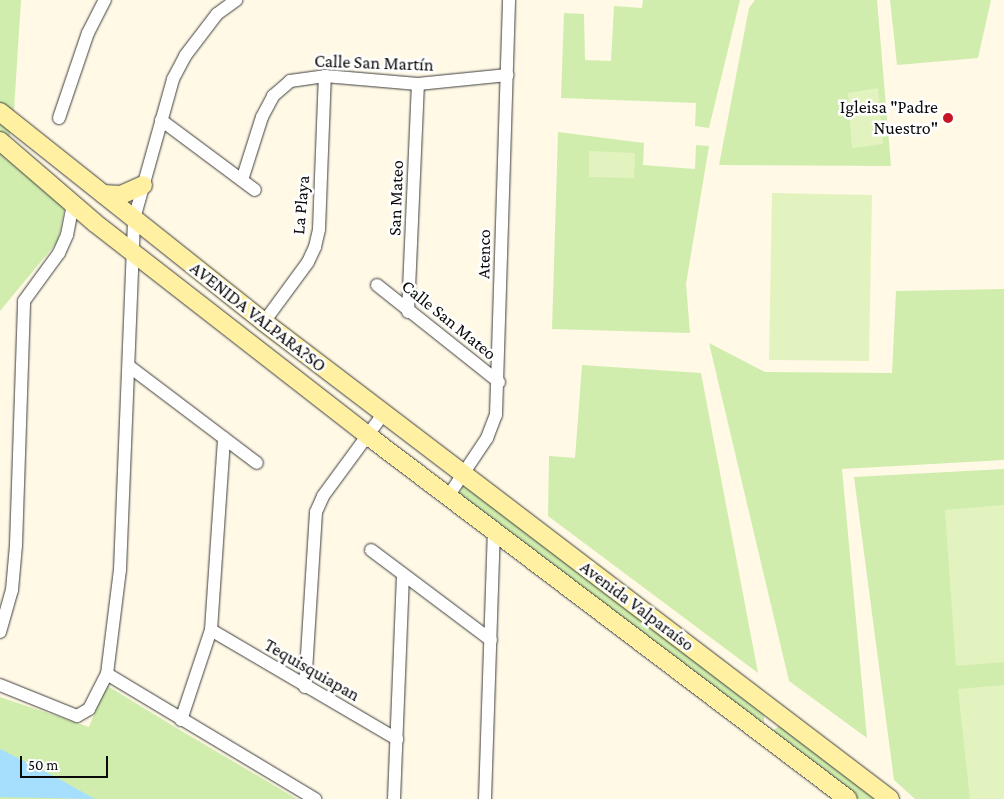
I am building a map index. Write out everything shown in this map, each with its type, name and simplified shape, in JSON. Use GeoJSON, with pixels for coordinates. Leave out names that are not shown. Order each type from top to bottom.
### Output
{"type":"FeatureCollection","features":[{"type":"Feature","properties":{"kind":"main road","name":"AVENIDA VALPARA?SO"},"geometry":{"type":"LineString","coordinates":[[0,112],[264,322],[384,413]]}},
{"type":"Feature","properties":{"kind":"main road","name":"AVENIDA VALPARA?SO"},"geometry":{"type":"LineString","coordinates":[[0,141],[29,163],[73,204],[367,435]]}},
{"type":"Feature","properties":{"kind":"main road"},"geometry":{"type":"LineString","coordinates":[[103,194],[122,195],[143,185]]}},
{"type":"Feature","properties":{"kind":"main road","name":"Avenida Valparaíso"},"geometry":{"type":"LineString","coordinates":[[384,413],[890,799]]}},
{"type":"Feature","properties":{"kind":"main road","name":"Avenida Valparaíso"},"geometry":{"type":"LineString","coordinates":[[367,435],[449,495],[575,596],[848,799]]}},
{"type":"Feature","properties":{"kind":"street"},"geometry":{"type":"LineString","coordinates":[[59,118],[88,33],[105,0]]}},
{"type":"Feature","properties":{"kind":"street"},"geometry":{"type":"LineString","coordinates":[[0,685],[77,716],[84,714],[106,674],[120,570],[130,367],[134,219],[173,79],[185,56],[217,14],[236,0]]}},
{"type":"Feature","properties":{"kind":"street","name":"Atenco"},"geometry":{"type":"LineString","coordinates":[[449,495],[487,438],[496,415],[499,382],[509,0]]}},
{"type":"Feature","properties":{"kind":"street","name":"Calle San Martín"},"geometry":{"type":"LineString","coordinates":[[242,180],[262,117],[273,96],[290,81],[325,76],[418,84],[508,75]]}},
{"type":"Feature","properties":{"kind":"street","name":"La Playa"},"geometry":{"type":"LineString","coordinates":[[264,322],[308,262],[315,247],[319,229],[325,76]]}},
{"type":"Feature","properties":{"kind":"street","name":"San Mateo"},"geometry":{"type":"LineString","coordinates":[[408,312],[418,84]]}},
{"type":"Feature","properties":{"kind":"street"},"geometry":{"type":"LineString","coordinates":[[161,120],[255,190]]}},
{"type":"Feature","properties":{"kind":"street"},"geometry":{"type":"LineString","coordinates":[[0,632],[12,590],[16,545],[24,301],[59,253],[67,235],[73,204]]}},
{"type":"Feature","properties":{"kind":"street","name":"Calle San Mateo"},"geometry":{"type":"LineString","coordinates":[[377,285],[408,312],[499,382]]}},
{"type":"Feature","properties":{"kind":"street"},"geometry":{"type":"LineString","coordinates":[[130,367],[257,463]]}},
{"type":"Feature","properties":{"kind":"street"},"geometry":{"type":"LineString","coordinates":[[306,687],[316,512],[323,496],[384,413]]}},
{"type":"Feature","properties":{"kind":"street"},"geometry":{"type":"LineString","coordinates":[[181,720],[210,630],[224,438]]}},
{"type":"Feature","properties":{"kind":"street"},"geometry":{"type":"LineString","coordinates":[[485,799],[494,530]]}},
{"type":"Feature","properties":{"kind":"street"},"geometry":{"type":"LineString","coordinates":[[371,550],[491,640]]}},
{"type":"Feature","properties":{"kind":"street"},"geometry":{"type":"LineString","coordinates":[[394,799],[403,575]]}},
{"type":"Feature","properties":{"kind":"street","name":"Tequisquiapan"},"geometry":{"type":"LineString","coordinates":[[210,630],[396,739]]}},
{"type":"Feature","properties":{"kind":"street"},"geometry":{"type":"LineString","coordinates":[[106,674],[314,799]]}},
{"type":"Feature","properties":{"kind":"green space"},"geometry":{"type":"Polygon","coordinates":[[[0,0],[21,0],[14,110],[6,159],[65,206],[58,241],[0,311],[0,0]]]}},
{"type":"Feature","properties":{"kind":"green space"},"geometry":{"type":"Polygon","coordinates":[[[643,0],[740,0],[709,128],[695,126],[696,103],[561,98],[564,13],[584,14],[585,60],[611,61],[614,6],[642,8],[643,0]]]}},
{"type":"Feature","properties":{"kind":"green space"},"geometry":{"type":"Polygon","coordinates":[[[755,0],[877,0],[891,166],[719,165],[749,8],[755,0]]]}},
{"type":"Feature","properties":{"kind":"green space"},"geometry":{"type":"Polygon","coordinates":[[[890,0],[991,0],[978,58],[897,65],[890,0]]]}},
{"type":"Feature","properties":{"kind":"green space"},"geometry":{"type":"Polygon","coordinates":[[[878,88],[883,144],[852,148],[848,93],[878,88]]]}},
{"type":"Feature","properties":{"kind":"green space"},"geometry":{"type":"Polygon","coordinates":[[[558,132],[644,143],[643,165],[695,169],[696,145],[709,146],[686,284],[690,333],[552,329],[558,132]]]}},
{"type":"Feature","properties":{"kind":"green space"},"geometry":{"type":"Polygon","coordinates":[[[589,151],[635,153],[634,178],[589,177],[589,151]]]}},
{"type":"Feature","properties":{"kind":"green space"},"geometry":{"type":"Polygon","coordinates":[[[772,193],[872,195],[869,361],[769,360],[772,193]]]}},
{"type":"Feature","properties":{"kind":"green space"},"geometry":{"type":"Polygon","coordinates":[[[1004,289],[1004,460],[842,469],[867,738],[789,681],[709,343],[765,372],[892,373],[896,291],[1004,289]]]}},
{"type":"Feature","properties":{"kind":"green space"},"geometry":{"type":"Polygon","coordinates":[[[582,365],[701,373],[758,673],[548,516],[549,456],[575,458],[582,365]]]}},
{"type":"Feature","properties":{"kind":"green space"},"geometry":{"type":"Polygon","coordinates":[[[1004,469],[1004,799],[915,799],[894,780],[854,477],[1004,469]]]}},
{"type":"Feature","properties":{"kind":"green space"},"geometry":{"type":"Polygon","coordinates":[[[463,484],[764,707],[764,723],[758,725],[459,495],[463,484]]]}},
{"type":"Feature","properties":{"kind":"green space"},"geometry":{"type":"Polygon","coordinates":[[[1004,505],[1004,662],[956,666],[945,510],[1004,505]]]}},
{"type":"Feature","properties":{"kind":"green space"},"geometry":{"type":"Polygon","coordinates":[[[106,685],[297,799],[0,799],[0,697],[89,727],[106,685]]]}},
{"type":"Feature","properties":{"kind":"green space"},"geometry":{"type":"Polygon","coordinates":[[[1004,685],[1004,799],[970,799],[958,689],[1004,685]]]}},
{"type":"Feature","properties":{"kind":"green space"},"geometry":{"type":"Polygon","coordinates":[[[779,726],[786,727],[883,799],[856,799],[774,736],[774,730],[779,726]]]}},
{"type":"Feature","properties":{"kind":"water"},"geometry":{"type":"Polygon","coordinates":[[[0,749],[50,774],[95,799],[0,797],[0,749]]]}},
{"type":"Feature","properties":{"kind":"place","name":"Igleisa \"Padre Nuestro\""},"geometry":{"type":"Point","coordinates":[948,118]}}]}
